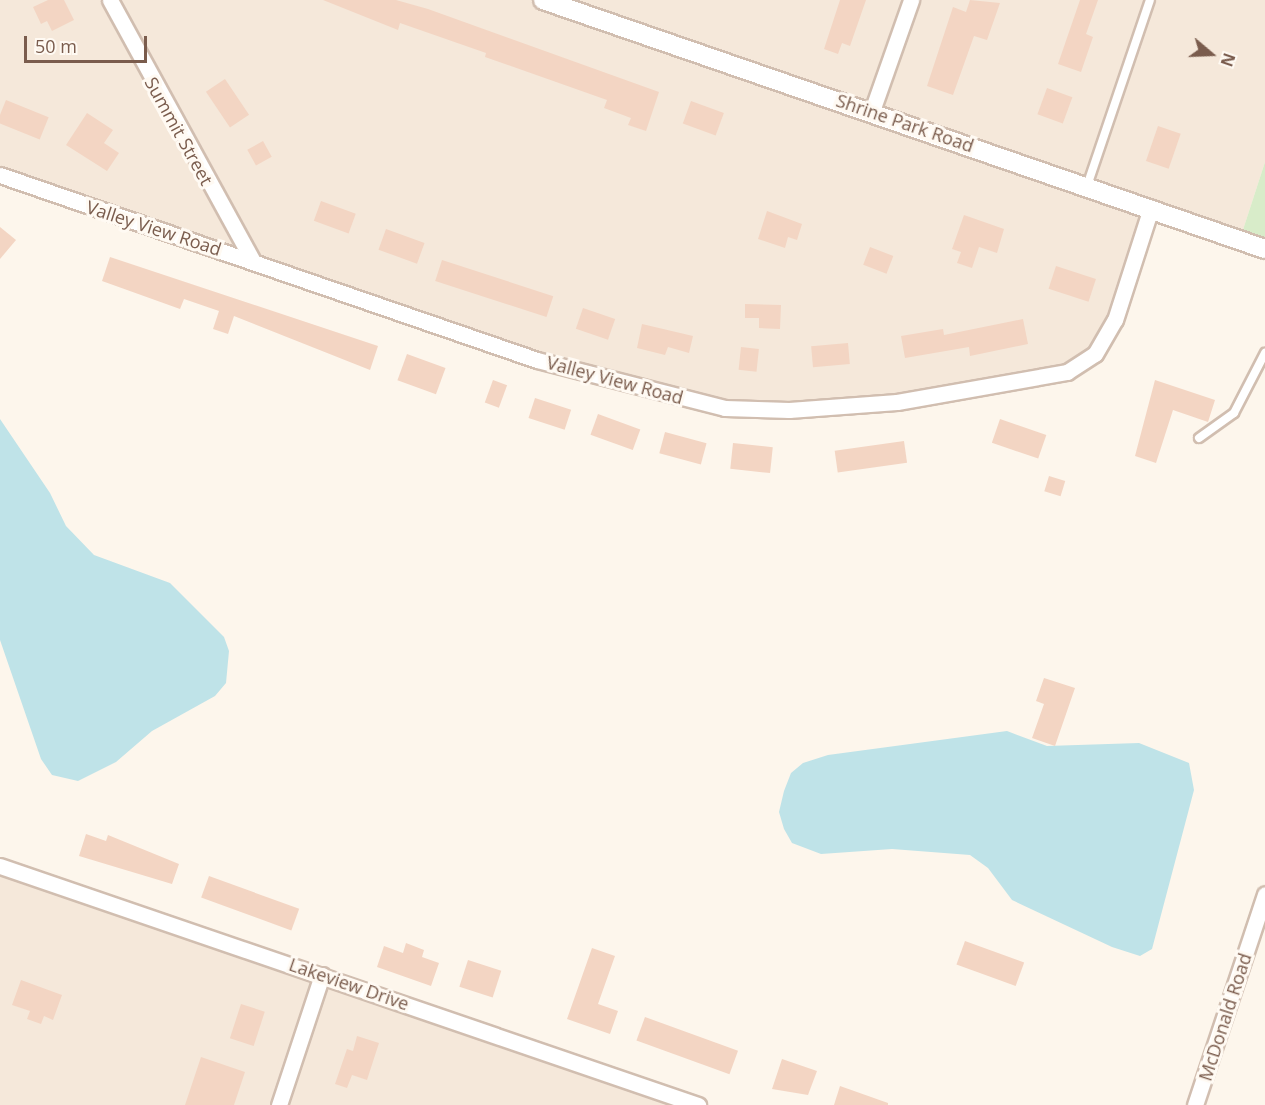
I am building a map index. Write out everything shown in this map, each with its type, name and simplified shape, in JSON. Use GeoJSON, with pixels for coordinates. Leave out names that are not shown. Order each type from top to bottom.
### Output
{"type":"FeatureCollection","features":[{"type":"Feature","properties":{"kind":"street","name":"Summit Street"},"geometry":{"type":"LineString","coordinates":[[110,0],[252,260]]}},
{"type":"Feature","properties":{"kind":"street","name":"Shrine Park Road"},"geometry":{"type":"LineString","coordinates":[[543,0],[872,111],[1265,249]]}},
{"type":"Feature","properties":{"kind":"street"},"geometry":{"type":"LineString","coordinates":[[872,111],[911,0]]}},
{"type":"Feature","properties":{"kind":"street","name":"Valley View Road"},"geometry":{"type":"LineString","coordinates":[[0,175],[537,360],[725,408],[789,410],[944,395],[1067,372],[1095,354],[1115,321],[1151,208]]}},
{"type":"Feature","properties":{"kind":"street","name":"Lakeview Drive"},"geometry":{"type":"LineString","coordinates":[[0,866],[698,1105]]}},
{"type":"Feature","properties":{"kind":"street","name":"McDonald Road"},"geometry":{"type":"LineString","coordinates":[[1195,1105],[1265,894]]}},
{"type":"Feature","properties":{"kind":"street"},"geometry":{"type":"LineString","coordinates":[[279,1105],[322,975]]}},
{"type":"Feature","properties":{"kind":"lane"},"geometry":{"type":"LineString","coordinates":[[1087,186],[1150,0]]}},
{"type":"Feature","properties":{"kind":"lane"},"geometry":{"type":"LineString","coordinates":[[1199,438],[1234,413],[1265,353]]}},
{"type":"Feature","properties":{"kind":"shaded area"},"geometry":{"type":"Polygon","coordinates":[[[0,0],[1265,0],[1265,162],[1239,242],[1151,208],[1095,354],[1067,372],[789,410],[643,389],[0,175],[0,0]]]}},
{"type":"Feature","properties":{"kind":"shaded area"},"geometry":{"type":"Polygon","coordinates":[[[0,866],[692,1105],[0,1105],[0,866]]]}},
{"type":"Feature","properties":{"kind":"green space"},"geometry":{"type":"Polygon","coordinates":[[[1265,162],[1265,249],[1239,242],[1265,162]]]}},
{"type":"Feature","properties":{"kind":"water"},"geometry":{"type":"Polygon","coordinates":[[[0,419],[50,493],[66,526],[94,555],[170,583],[224,637],[229,651],[226,683],[215,696],[152,731],[116,762],[78,781],[52,775],[41,759],[0,640],[0,419]]]}},
{"type":"Feature","properties":{"kind":"water"},"geometry":{"type":"Polygon","coordinates":[[[1007,731],[1047,746],[1139,743],[1189,763],[1194,790],[1152,949],[1140,956],[1112,947],[1012,900],[988,868],[970,855],[892,849],[821,854],[792,843],[784,829],[779,812],[784,791],[791,773],[803,763],[828,755],[1007,731]]]}},
{"type":"Feature","properties":{"kind":"building"},"geometry":{"type":"Polygon","coordinates":[[[48,0],[64,0],[74,20],[52,31],[47,21],[41,24],[33,7],[48,0]]]}},
{"type":"Feature","properties":{"kind":"building"},"geometry":{"type":"Polygon","coordinates":[[[323,0],[396,0],[428,9],[659,92],[646,131],[628,125],[631,118],[604,108],[607,100],[485,57],[486,53],[400,23],[398,30],[323,0]]]}},
{"type":"Feature","properties":{"kind":"building"},"geometry":{"type":"Polygon","coordinates":[[[840,0],[866,0],[850,46],[842,43],[838,54],[824,49],[840,0]]]}},
{"type":"Feature","properties":{"kind":"building"},"geometry":{"type":"Polygon","coordinates":[[[970,0],[1000,3],[987,40],[974,36],[953,95],[927,86],[953,7],[966,12],[970,0]]]}},
{"type":"Feature","properties":{"kind":"building"},"geometry":{"type":"Polygon","coordinates":[[[1080,0],[1098,0],[1086,34],[1093,37],[1081,72],[1058,64],[1080,0]]]}},
{"type":"Feature","properties":{"kind":"building"},"geometry":{"type":"Polygon","coordinates":[[[225,79],[249,115],[230,128],[206,92],[225,79]]]}},
{"type":"Feature","properties":{"kind":"building"},"geometry":{"type":"Polygon","coordinates":[[[1047,88],[1072,97],[1063,124],[1037,114],[1047,88]]]}},
{"type":"Feature","properties":{"kind":"building"},"geometry":{"type":"Polygon","coordinates":[[[6,100],[49,117],[40,139],[0,123],[0,115],[6,100]]]}},
{"type":"Feature","properties":{"kind":"building"},"geometry":{"type":"Polygon","coordinates":[[[691,101],[724,113],[716,136],[683,124],[691,101]]]}},
{"type":"Feature","properties":{"kind":"building"},"geometry":{"type":"Polygon","coordinates":[[[87,113],[113,130],[104,143],[119,153],[107,171],[66,145],[87,113]]]}},
{"type":"Feature","properties":{"kind":"building"},"geometry":{"type":"Polygon","coordinates":[[[1158,126],[1181,134],[1169,169],[1146,161],[1158,126]]]}},
{"type":"Feature","properties":{"kind":"building"},"geometry":{"type":"Polygon","coordinates":[[[263,141],[272,157],[256,165],[247,150],[263,141]]]}},
{"type":"Feature","properties":{"kind":"building"},"geometry":{"type":"Polygon","coordinates":[[[321,201],[356,214],[349,233],[314,221],[321,201]]]}},
{"type":"Feature","properties":{"kind":"building"},"geometry":{"type":"Polygon","coordinates":[[[767,211],[802,224],[797,240],[788,237],[785,248],[758,239],[767,211]]]}},
{"type":"Feature","properties":{"kind":"building"},"geometry":{"type":"Polygon","coordinates":[[[964,215],[1004,229],[997,253],[979,247],[972,268],[957,263],[961,252],[952,249],[964,215]]]}},
{"type":"Feature","properties":{"kind":"building"},"geometry":{"type":"Polygon","coordinates":[[[0,227],[16,240],[0,259],[0,227]]]}},
{"type":"Feature","properties":{"kind":"building"},"geometry":{"type":"Polygon","coordinates":[[[386,229],[425,243],[417,264],[378,250],[386,229]]]}},
{"type":"Feature","properties":{"kind":"building"},"geometry":{"type":"Polygon","coordinates":[[[870,247],[893,256],[887,274],[863,265],[870,247]]]}},
{"type":"Feature","properties":{"kind":"building"},"geometry":{"type":"Polygon","coordinates":[[[110,257],[378,346],[370,370],[234,316],[228,334],[213,329],[219,311],[184,299],[180,309],[102,281],[110,257]]]}},
{"type":"Feature","properties":{"kind":"building"},"geometry":{"type":"Polygon","coordinates":[[[442,260],[553,296],[546,317],[435,281],[442,260]]]}},
{"type":"Feature","properties":{"kind":"building"},"geometry":{"type":"Polygon","coordinates":[[[1056,266],[1096,279],[1089,302],[1049,289],[1056,266]]]}},
{"type":"Feature","properties":{"kind":"building"},"geometry":{"type":"Polygon","coordinates":[[[745,304],[781,305],[780,329],[759,328],[759,318],[745,318],[745,304]]]}},
{"type":"Feature","properties":{"kind":"building"},"geometry":{"type":"Polygon","coordinates":[[[583,308],[615,319],[608,340],[576,329],[583,308]]]}},
{"type":"Feature","properties":{"kind":"building"},"geometry":{"type":"Polygon","coordinates":[[[1023,319],[1028,344],[970,356],[969,347],[905,358],[901,336],[943,329],[944,335],[1023,319]]]}},
{"type":"Feature","properties":{"kind":"building"},"geometry":{"type":"Polygon","coordinates":[[[642,324],[693,336],[689,353],[668,347],[665,355],[637,348],[642,324]]]}},
{"type":"Feature","properties":{"kind":"building"},"geometry":{"type":"Polygon","coordinates":[[[848,343],[850,364],[813,367],[811,346],[848,343]]]}},
{"type":"Feature","properties":{"kind":"building"},"geometry":{"type":"Polygon","coordinates":[[[741,347],[759,349],[756,372],[739,370],[741,347]]]}},
{"type":"Feature","properties":{"kind":"building"},"geometry":{"type":"Polygon","coordinates":[[[407,354],[446,368],[436,394],[397,380],[407,354]]]}},
{"type":"Feature","properties":{"kind":"building"},"geometry":{"type":"Polygon","coordinates":[[[493,380],[507,385],[499,408],[485,403],[493,380]]]}},
{"type":"Feature","properties":{"kind":"building"},"geometry":{"type":"Polygon","coordinates":[[[1155,380],[1215,400],[1208,422],[1173,410],[1156,463],[1135,456],[1155,380]]]}},
{"type":"Feature","properties":{"kind":"building"},"geometry":{"type":"Polygon","coordinates":[[[535,398],[571,410],[565,430],[529,418],[535,398]]]}},
{"type":"Feature","properties":{"kind":"building"},"geometry":{"type":"Polygon","coordinates":[[[598,414],[640,429],[633,450],[590,435],[598,414]]]}},
{"type":"Feature","properties":{"kind":"building"},"geometry":{"type":"Polygon","coordinates":[[[1000,419],[1046,435],[1038,459],[992,443],[1000,419]]]}},
{"type":"Feature","properties":{"kind":"building"},"geometry":{"type":"Polygon","coordinates":[[[665,432],[707,443],[701,464],[659,453],[665,432]]]}},
{"type":"Feature","properties":{"kind":"building"},"geometry":{"type":"Polygon","coordinates":[[[904,441],[907,463],[838,473],[835,451],[904,441]]]}},
{"type":"Feature","properties":{"kind":"building"},"geometry":{"type":"Polygon","coordinates":[[[733,443],[773,447],[770,473],[730,469],[733,443]]]}},
{"type":"Feature","properties":{"kind":"building"},"geometry":{"type":"Polygon","coordinates":[[[1049,476],[1065,481],[1061,496],[1044,491],[1049,476]]]}},
{"type":"Feature","properties":{"kind":"building"},"geometry":{"type":"Polygon","coordinates":[[[1044,678],[1075,688],[1055,746],[1032,738],[1044,704],[1036,701],[1044,678]]]}},
{"type":"Feature","properties":{"kind":"building"},"geometry":{"type":"Polygon","coordinates":[[[86,834],[106,841],[108,835],[179,864],[172,884],[79,856],[86,834]]]}},
{"type":"Feature","properties":{"kind":"building"},"geometry":{"type":"Polygon","coordinates":[[[209,876],[299,909],[291,930],[201,898],[209,876]]]}},
{"type":"Feature","properties":{"kind":"building"},"geometry":{"type":"Polygon","coordinates":[[[965,941],[1024,963],[1016,986],[956,964],[965,941]]]}},
{"type":"Feature","properties":{"kind":"building"},"geometry":{"type":"Polygon","coordinates":[[[406,943],[424,950],[422,957],[439,963],[431,986],[377,967],[384,946],[403,953],[406,943]]]}},
{"type":"Feature","properties":{"kind":"building"},"geometry":{"type":"Polygon","coordinates":[[[592,948],[615,956],[598,1004],[618,1011],[610,1034],[567,1019],[592,948]]]}},
{"type":"Feature","properties":{"kind":"building"},"geometry":{"type":"Polygon","coordinates":[[[468,960],[501,971],[493,997],[459,987],[468,960]]]}},
{"type":"Feature","properties":{"kind":"building"},"geometry":{"type":"Polygon","coordinates":[[[21,980],[62,995],[53,1020],[44,1016],[41,1024],[27,1019],[30,1011],[12,1005],[21,980]]]}},
{"type":"Feature","properties":{"kind":"building"},"geometry":{"type":"Polygon","coordinates":[[[241,1004],[265,1012],[254,1046],[230,1038],[241,1004]]]}},
{"type":"Feature","properties":{"kind":"building"},"geometry":{"type":"Polygon","coordinates":[[[645,1017],[738,1051],[729,1074],[636,1040],[645,1017]]]}},
{"type":"Feature","properties":{"kind":"building"},"geometry":{"type":"Polygon","coordinates":[[[357,1036],[379,1043],[367,1080],[352,1075],[347,1088],[335,1084],[347,1049],[353,1051],[357,1036]]]}},
{"type":"Feature","properties":{"kind":"building"},"geometry":{"type":"Polygon","coordinates":[[[201,1057],[245,1072],[234,1105],[185,1105],[201,1057]]]}},
{"type":"Feature","properties":{"kind":"building"},"geometry":{"type":"Polygon","coordinates":[[[782,1059],[817,1071],[808,1095],[772,1089],[782,1059]]]}},
{"type":"Feature","properties":{"kind":"building"},"geometry":{"type":"Polygon","coordinates":[[[840,1086],[888,1103],[888,1105],[834,1105],[840,1086]]]}}]}
